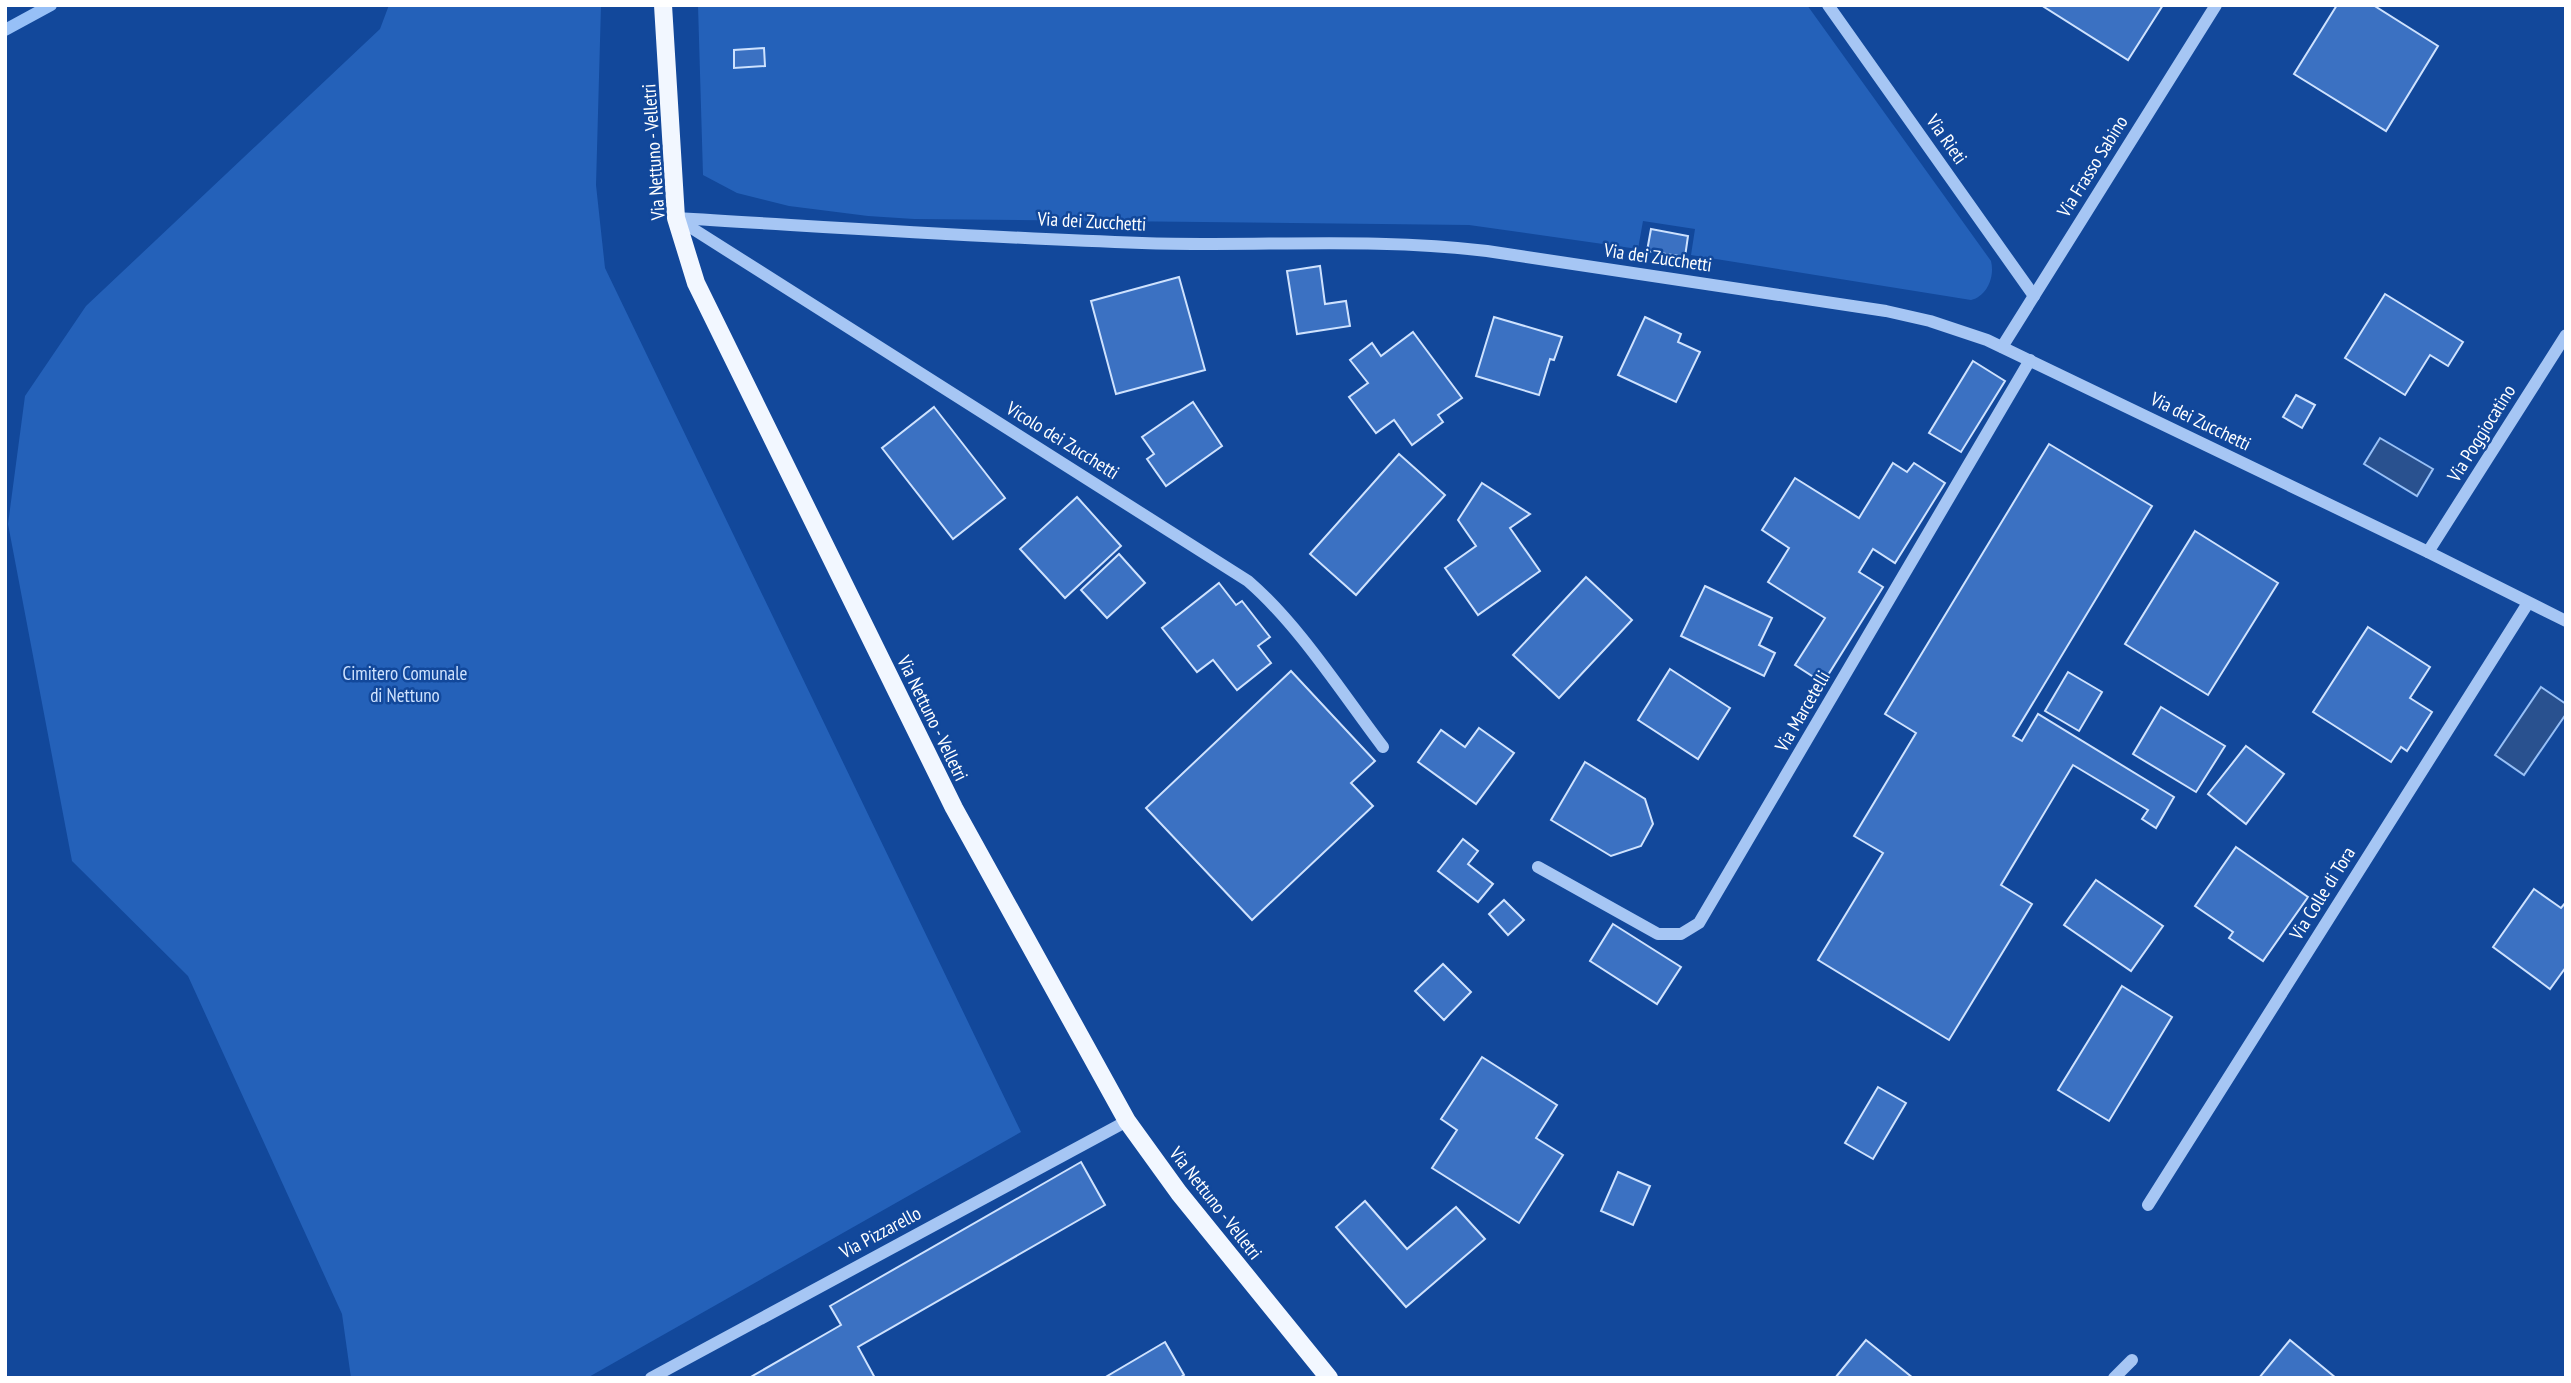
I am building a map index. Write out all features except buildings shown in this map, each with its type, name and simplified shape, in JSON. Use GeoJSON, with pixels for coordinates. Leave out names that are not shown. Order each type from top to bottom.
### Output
{"type":"FeatureCollection","features":[{"type":"Feature","properties":{"kind":"main road","name":"Via Nettuno - Velletri"},"geometry":{"type":"LineString","coordinates":[[663,6],[676,218],[696,283],[954,808],[1127,1121],[1179,1193],[1329,1378]]}},
{"type":"Feature","properties":{"kind":"street","name":"Via Rieti"},"geometry":{"type":"LineString","coordinates":[[1828,5],[2034,296]]}},
{"type":"Feature","properties":{"kind":"street","name":"Via Frasso Sabino"},"geometry":{"type":"LineString","coordinates":[[2003,347],[2216,5]]}},
{"type":"Feature","properties":{"kind":"street","name":"Via dei Zucchetti"},"geometry":{"type":"LineString","coordinates":[[676,218],[1144,243],[1359,242],[1456,247],[1886,311],[1941,324],[2003,347],[2566,621]]}},
{"type":"Feature","properties":{"kind":"street","name":"Vicolo dei Zucchetti"},"geometry":{"type":"LineString","coordinates":[[676,218],[1248,581],[1289,623],[1384,747]]}},
{"type":"Feature","properties":{"kind":"street","name":"Via Poggiocatino"},"geometry":{"type":"LineString","coordinates":[[2428,552],[2566,335]]}},
{"type":"Feature","properties":{"kind":"street","name":"Via Marcetelli"},"geometry":{"type":"LineString","coordinates":[[1538,867],[1658,934],[1681,934],[1699,923],[2030,360]]}},
{"type":"Feature","properties":{"kind":"street","name":"Via Colle di Tora"},"geometry":{"type":"LineString","coordinates":[[2148,1205],[2528,603]]}},
{"type":"Feature","properties":{"kind":"street","name":"Via Pizzarello"},"geometry":{"type":"LineString","coordinates":[[651,1378],[1127,1121]]}},
{"type":"Feature","properties":{"kind":"street"},"geometry":{"type":"LineString","coordinates":[[2114,1378],[2132,1360]]}},
{"type":"Feature","properties":{"kind":"green space","name":"Cimitero Comunale di Nettuno"},"geometry":{"type":"Polygon","coordinates":[[[389,5],[601,5],[596,185],[605,268],[1021,1132],[587,1378],[351,1378],[342,1314],[188,976],[72,861],[8,524],[25,396],[86,306],[380,29],[389,5]]]}},
{"type":"Feature","properties":{"kind":"green space"},"geometry":{"type":"Polygon","coordinates":[[[698,5],[1807,5],[1991,261],[1992,273],[1985,290],[1971,300],[1691,255],[1695,229],[1643,221],[1638,249],[1469,225],[914,219],[789,206],[737,193],[703,175],[698,5]],[[764,48],[734,50],[734,67],[765,66],[764,48]]]}},
{"type":"Feature","properties":{"kind":"shaded area"},"geometry":{"type":"Polygon","coordinates":[[[2380,438],[2433,469],[2417,496],[2364,464],[2380,438]]]}},
{"type":"Feature","properties":{"kind":"shaded area"},"geometry":{"type":"Polygon","coordinates":[[[2541,687],[2566,704],[2566,714],[2524,775],[2495,755],[2541,687]]]}},
{"type":"Feature","properties":{"kind":"waterway"},"geometry":{"type":"LineString","coordinates":[[5,30],[51,5]]}}]}
